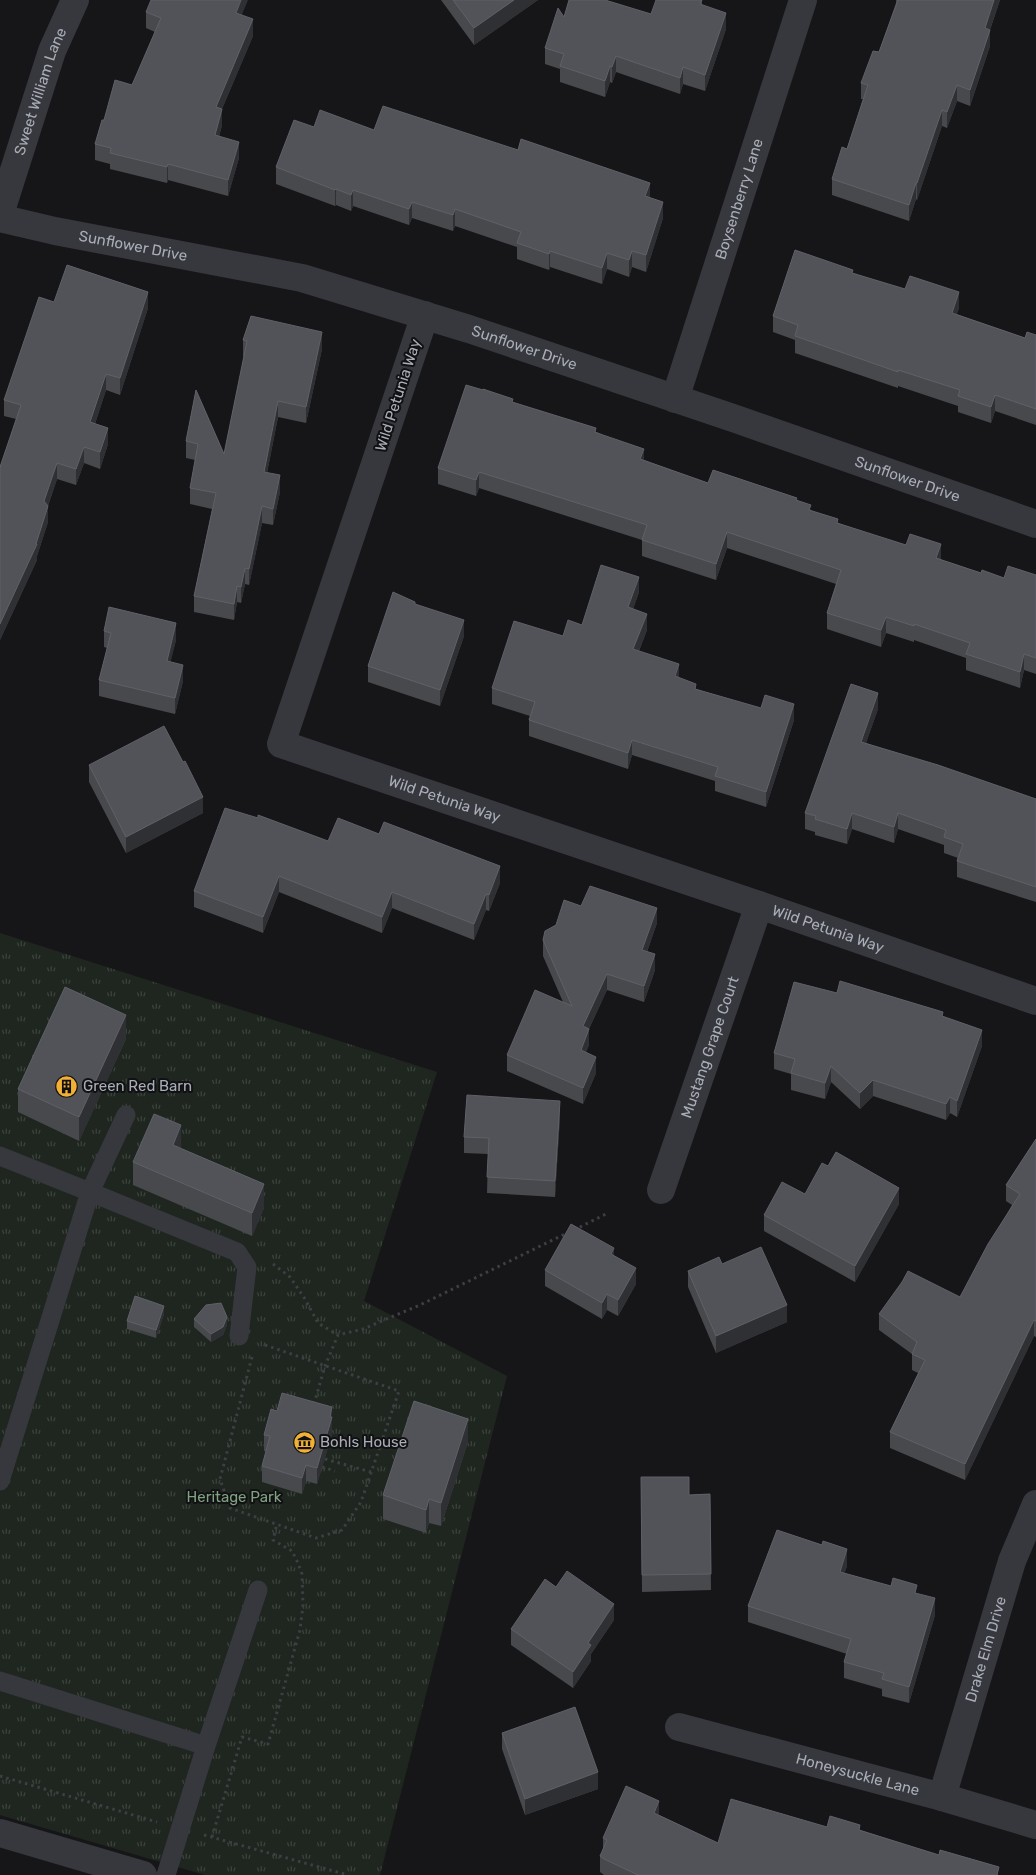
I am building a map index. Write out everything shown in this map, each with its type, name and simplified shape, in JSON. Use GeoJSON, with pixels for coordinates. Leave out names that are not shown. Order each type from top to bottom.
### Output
{"type":"FeatureCollection","features":[{"type":"Feature","properties":{"kind":"street","name":"Sweet William Lane"},"geometry":{"type":"LineString","coordinates":[[0,214],[52,51],[75,0]]}},
{"type":"Feature","properties":{"kind":"street","name":"Boysenberry Lane"},"geometry":{"type":"LineString","coordinates":[[675,399],[803,0]]}},
{"type":"Feature","properties":{"kind":"street","name":"Sunflower Drive"},"geometry":{"type":"LineString","coordinates":[[0,218],[55,231],[302,278],[425,315],[1036,524]]}},
{"type":"Feature","properties":{"kind":"street","name":"Wild Petunia Way"},"geometry":{"type":"LineString","coordinates":[[425,315],[281,744],[759,905],[1036,1001]]}},
{"type":"Feature","properties":{"kind":"street","name":"Mustang Grape Court"},"geometry":{"type":"LineString","coordinates":[[661,1190],[759,905]]}},
{"type":"Feature","properties":{"kind":"street","name":"Drake Elm Drive"},"geometry":{"type":"LineString","coordinates":[[942,1796],[1012,1560],[1036,1504]]}},
{"type":"Feature","properties":{"kind":"street","name":"Honeysuckle Lane"},"geometry":{"type":"LineString","coordinates":[[679,1727],[942,1796],[1036,1825]]}},
{"type":"Feature","properties":{"kind":"street"},"geometry":{"type":"LineString","coordinates":[[0,1834],[143,1875]]}},
{"type":"Feature","properties":{"kind":"lane"},"geometry":{"type":"LineString","coordinates":[[0,1481],[90,1192],[126,1115]]}},
{"type":"Feature","properties":{"kind":"lane"},"geometry":{"type":"LineString","coordinates":[[0,1156],[237,1252],[247,1266],[248,1339]]}},
{"type":"Feature","properties":{"kind":"lane"},"geometry":{"type":"LineString","coordinates":[[166,1875],[206,1746],[258,1590]]}},
{"type":"Feature","properties":{"kind":"lane"},"geometry":{"type":"LineString","coordinates":[[0,1681],[206,1746]]}},
{"type":"Feature","properties":{"kind":"path"},"geometry":{"type":"LineString","coordinates":[[237,1252],[277,1266],[290,1277],[318,1323],[338,1335],[362,1329],[420,1305],[606,1214]]}},
{"type":"Feature","properties":{"kind":"path"},"geometry":{"type":"LineString","coordinates":[[312,1409],[325,1366],[338,1335]]}},
{"type":"Feature","properties":{"kind":"path"},"geometry":{"type":"LineString","coordinates":[[248,1339],[400,1391],[361,1502],[342,1530],[316,1538],[230,1508],[220,1479],[254,1352]]}},
{"type":"Feature","properties":{"kind":"path"},"geometry":{"type":"LineString","coordinates":[[324,1459],[371,1472]]}},
{"type":"Feature","properties":{"kind":"path"},"geometry":{"type":"LineString","coordinates":[[322,1467],[335,1471]]}},
{"type":"Feature","properties":{"kind":"path"},"geometry":{"type":"LineString","coordinates":[[212,1837],[242,1737],[268,1744],[300,1630],[303,1605],[302,1574],[292,1551],[273,1540],[277,1524]]}},
{"type":"Feature","properties":{"kind":"green space","name":"Heritage Park"},"geometry":{"type":"Polygon","coordinates":[[[0,933],[437,1072],[364,1301],[507,1376],[380,1875],[205,1875],[0,1815],[0,933]]]}},
{"type":"Feature","properties":{"kind":"building"},"geometry":{"type":"Polygon","coordinates":[[[151,0],[241,0],[236,13],[253,19],[216,107],[222,109],[215,135],[239,142],[228,180],[168,164],[167,167],[110,153],[111,148],[95,144],[115,80],[132,85],[161,18],[146,12],[151,0]]]}},
{"type":"Feature","properties":{"kind":"building"},"geometry":{"type":"Polygon","coordinates":[[[453,0],[514,0],[474,28],[453,0]]]}},
{"type":"Feature","properties":{"kind":"building"},"geometry":{"type":"Polygon","coordinates":[[[569,0],[605,0],[651,14],[656,0],[702,0],[700,4],[726,13],[705,75],[683,67],[680,78],[616,56],[605,81],[560,66],[564,54],[545,48],[558,8],[564,17],[569,0]]]}},
{"type":"Feature","properties":{"kind":"building"},"geometry":{"type":"Polygon","coordinates":[[[898,0],[994,0],[985,28],[990,30],[970,90],[957,85],[947,112],[942,110],[909,205],[832,179],[842,147],[847,149],[868,85],[861,83],[873,51],[879,52],[898,0]]]}},
{"type":"Feature","properties":{"kind":"building"},"geometry":{"type":"Polygon","coordinates":[[[383,106],[518,150],[521,139],[650,183],[645,196],[663,202],[646,255],[632,251],[629,260],[607,253],[602,268],[550,251],[549,254],[517,243],[521,232],[455,209],[453,215],[412,202],[409,209],[353,190],[351,195],[335,190],[276,167],[294,120],[314,127],[320,110],[374,130],[383,106]]]}},
{"type":"Feature","properties":{"kind":"building"},"geometry":{"type":"Polygon","coordinates":[[[795,250],[853,270],[852,273],[905,289],[910,276],[959,292],[952,313],[1025,338],[1027,332],[1036,335],[1036,409],[995,395],[991,407],[958,396],[960,390],[898,370],[898,372],[795,336],[798,325],[773,316],[795,250]]]}},
{"type":"Feature","properties":{"kind":"building"},"geometry":{"type":"Polygon","coordinates":[[[67,265],[148,292],[120,378],[106,374],[90,422],[108,428],[100,452],[84,447],[76,469],[57,463],[44,501],[48,506],[37,544],[0,624],[0,467],[21,405],[4,400],[39,297],[54,302],[67,265]]]}},
{"type":"Feature","properties":{"kind":"building"},"geometry":{"type":"Polygon","coordinates":[[[251,316],[322,332],[306,407],[278,401],[264,472],[280,475],[273,509],[262,506],[249,569],[245,568],[241,587],[237,586],[234,604],[194,596],[216,493],[190,488],[198,444],[186,441],[196,390],[224,454],[247,341],[243,340],[251,316]]]}},
{"type":"Feature","properties":{"kind":"building"},"geometry":{"type":"Polygon","coordinates":[[[466,385],[513,399],[512,402],[596,428],[595,432],[644,449],[640,459],[708,483],[713,470],[797,498],[796,500],[811,505],[809,510],[838,519],[837,523],[906,545],[910,534],[941,544],[936,558],[981,573],[982,570],[1004,578],[1008,566],[1036,575],[1036,658],[1024,654],[1020,672],[966,654],[970,643],[914,624],[914,626],[886,617],[881,630],[827,613],[841,570],[727,532],[716,564],[642,540],[647,525],[479,472],[476,480],[438,468],[466,385]]]}},
{"type":"Feature","properties":{"kind":"building"},"geometry":{"type":"Polygon","coordinates":[[[601,565],[639,577],[628,607],[647,614],[633,649],[679,664],[675,676],[696,684],[695,689],[761,708],[765,695],[794,704],[766,792],[715,776],[718,767],[632,740],[628,753],[529,720],[535,702],[492,688],[514,621],[563,636],[568,620],[582,625],[601,565]]]}},
{"type":"Feature","properties":{"kind":"building"},"geometry":{"type":"Polygon","coordinates":[[[393,592],[415,602],[415,604],[464,620],[440,690],[368,666],[393,592]]]}},
{"type":"Feature","properties":{"kind":"building"},"geometry":{"type":"Polygon","coordinates":[[[109,607],[176,623],[167,661],[183,665],[175,698],[99,680],[111,633],[104,631],[109,607]]]}},
{"type":"Feature","properties":{"kind":"building"},"geometry":{"type":"Polygon","coordinates":[[[851,684],[878,693],[861,742],[938,765],[1036,799],[1036,887],[957,861],[963,844],[944,837],[946,830],[898,813],[894,827],[852,813],[847,829],[815,819],[816,816],[805,813],[851,684]]]}},
{"type":"Feature","properties":{"kind":"building"},"geometry":{"type":"Polygon","coordinates":[[[164,726],[183,762],[185,761],[203,797],[126,837],[89,765],[164,726]]]}},
{"type":"Feature","properties":{"kind":"building"},"geometry":{"type":"Polygon","coordinates":[[[225,808],[258,818],[258,815],[328,841],[338,818],[379,834],[384,822],[500,866],[489,895],[486,894],[474,924],[392,892],[382,917],[279,876],[263,917],[194,891],[225,808]]]}},
{"type":"Feature","properties":{"kind":"building"},"geometry":{"type":"Polygon","coordinates":[[[590,886],[657,908],[642,950],[655,954],[644,986],[607,974],[583,1026],[589,1029],[581,1050],[596,1057],[583,1088],[507,1055],[535,990],[572,1006],[543,940],[545,931],[556,925],[564,900],[581,906],[590,886]]]}},
{"type":"Feature","properties":{"kind":"building"},"geometry":{"type":"Polygon","coordinates":[[[840,981],[943,1012],[942,1016],[982,1030],[957,1101],[950,1097],[946,1104],[873,1080],[860,1093],[831,1066],[825,1083],[791,1073],[795,1059],[774,1053],[794,982],[837,993],[840,981]]]}},
{"type":"Feature","properties":{"kind":"building","name":"Green Red Barn"},"geometry":{"type":"Polygon","coordinates":[[[65,987],[126,1015],[79,1117],[18,1089],[65,987]]]}},
{"type":"Feature","properties":{"kind":"building"},"geometry":{"type":"Polygon","coordinates":[[[467,1095],[560,1101],[555,1181],[487,1177],[489,1138],[464,1137],[467,1095]]]}},
{"type":"Feature","properties":{"kind":"building"},"geometry":{"type":"Polygon","coordinates":[[[154,1114],[181,1125],[173,1145],[264,1184],[252,1213],[133,1162],[154,1114]]]}},
{"type":"Feature","properties":{"kind":"building"},"geometry":{"type":"Polygon","coordinates":[[[1036,1139],[1036,1321],[1034,1320],[965,1464],[890,1432],[925,1360],[912,1354],[917,1342],[879,1314],[908,1271],[960,1297],[988,1244],[1020,1194],[1006,1185],[1036,1139]]]}},
{"type":"Feature","properties":{"kind":"building"},"geometry":{"type":"Polygon","coordinates":[[[836,1152],[899,1188],[855,1266],[764,1215],[782,1182],[805,1194],[822,1163],[828,1166],[836,1152]]]}},
{"type":"Feature","properties":{"kind":"building"},"geometry":{"type":"Polygon","coordinates":[[[571,1224],[614,1248],[611,1254],[636,1268],[618,1300],[607,1294],[602,1303],[545,1270],[571,1224]]]}},
{"type":"Feature","properties":{"kind":"building"},"geometry":{"type":"Polygon","coordinates":[[[761,1247],[787,1305],[716,1336],[688,1271],[719,1257],[722,1264],[761,1247]]]}},
{"type":"Feature","properties":{"kind":"building"},"geometry":{"type":"Polygon","coordinates":[[[135,1296],[164,1306],[156,1330],[127,1321],[135,1296]]]}},
{"type":"Feature","properties":{"kind":"building"},"geometry":{"type":"Polygon","coordinates":[[[221,1303],[227,1317],[223,1327],[211,1334],[194,1319],[206,1305],[221,1303]]]}},
{"type":"Feature","properties":{"kind":"building","name":"Bohls House"},"geometry":{"type":"Polygon","coordinates":[[[282,1393],[332,1407],[330,1417],[332,1417],[317,1468],[306,1465],[302,1478],[262,1466],[270,1436],[264,1435],[271,1409],[277,1411],[282,1393]]]}},
{"type":"Feature","properties":{"kind":"building"},"geometry":{"type":"Polygon","coordinates":[[[414,1401],[468,1419],[441,1503],[429,1499],[426,1510],[383,1495],[414,1401]]]}},
{"type":"Feature","properties":{"kind":"building"},"geometry":{"type":"Polygon","coordinates":[[[641,1477],[689,1477],[689,1495],[710,1494],[711,1574],[642,1575],[641,1477]]]}},
{"type":"Feature","properties":{"kind":"building"},"geometry":{"type":"Polygon","coordinates":[[[777,1530],[822,1545],[823,1541],[847,1549],[840,1572],[891,1586],[893,1578],[917,1585],[915,1593],[935,1598],[909,1687],[882,1679],[884,1673],[844,1662],[851,1639],[748,1606],[777,1530]]]}},
{"type":"Feature","properties":{"kind":"building"},"geometry":{"type":"Polygon","coordinates":[[[567,1571],[614,1604],[588,1643],[591,1645],[573,1672],[511,1629],[545,1579],[556,1587],[567,1571]]]}},
{"type":"Feature","properties":{"kind":"building"},"geometry":{"type":"Polygon","coordinates":[[[575,1707],[598,1772],[525,1799],[502,1733],[575,1707]]]}},
{"type":"Feature","properties":{"kind":"building"},"geometry":{"type":"Polygon","coordinates":[[[626,1786],[659,1801],[654,1813],[718,1843],[731,1799],[827,1827],[830,1816],[860,1825],[859,1830],[939,1855],[940,1850],[999,1867],[997,1875],[638,1875],[600,1856],[607,1840],[603,1838],[626,1786]]]}},
{"type":"Feature","properties":{"kind":"place","name":"Green Red Barn"},"geometry":{"type":"Point","coordinates":[67,1086]}},
{"type":"Feature","properties":{"kind":"place","name":"Bohls House"},"geometry":{"type":"Point","coordinates":[304,1442]}}]}
